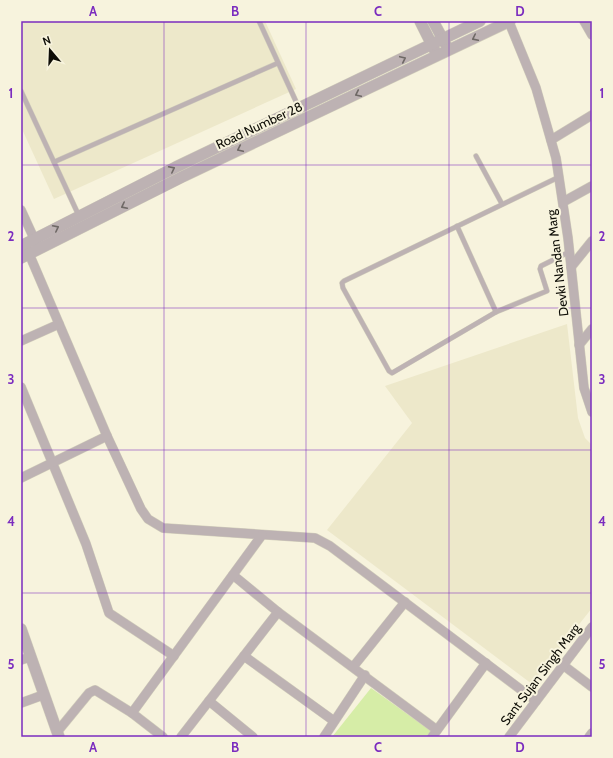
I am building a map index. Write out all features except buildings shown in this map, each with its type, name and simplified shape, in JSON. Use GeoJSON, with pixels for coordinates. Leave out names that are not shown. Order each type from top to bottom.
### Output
{"type":"FeatureCollection","features":[{"type":"Feature","properties":{"kind":"street"},"geometry":{"type":"LineString","coordinates":[[420,21],[438,56]]}},
{"type":"Feature","properties":{"kind":"street"},"geometry":{"type":"LineString","coordinates":[[433,21],[450,51]]}},
{"type":"Feature","properties":{"kind":"street","name":"Road Number 28"},"geometry":{"type":"LineString","coordinates":[[82,221],[176,167],[480,21]]}},
{"type":"Feature","properties":{"kind":"street","name":"Road Number 28"},"geometry":{"type":"LineString","coordinates":[[28,248],[82,221],[184,176],[450,51],[510,21]]}},
{"type":"Feature","properties":{"kind":"street","name":"Devki Nandan Marg"},"geometry":{"type":"LineString","coordinates":[[510,21],[536,88],[551,140],[559,177],[570,252],[584,388],[592,412]]}},
{"type":"Feature","properties":{"kind":"street"},"geometry":{"type":"LineString","coordinates":[[584,21],[592,35]]}},
{"type":"Feature","properties":{"kind":"street"},"geometry":{"type":"LineString","coordinates":[[551,140],[592,115]]}},
{"type":"Feature","properties":{"kind":"street"},"geometry":{"type":"LineString","coordinates":[[562,202],[592,186]]}},
{"type":"Feature","properties":{"kind":"street"},"geometry":{"type":"LineString","coordinates":[[21,210],[28,248],[107,436],[141,508],[148,519],[163,528],[262,536],[315,538],[330,546],[536,701]]}},
{"type":"Feature","properties":{"kind":"street"},"geometry":{"type":"LineString","coordinates":[[571,267],[592,241]]}},
{"type":"Feature","properties":{"kind":"street"},"geometry":{"type":"LineString","coordinates":[[21,341],[60,324]]}},
{"type":"Feature","properties":{"kind":"street"},"geometry":{"type":"LineString","coordinates":[[580,346],[592,329]]}},
{"type":"Feature","properties":{"kind":"street"},"geometry":{"type":"LineString","coordinates":[[584,388],[592,383]]}},
{"type":"Feature","properties":{"kind":"street"},"geometry":{"type":"LineString","coordinates":[[21,387],[86,544],[109,613],[174,656]]}},
{"type":"Feature","properties":{"kind":"street"},"geometry":{"type":"LineString","coordinates":[[21,478],[53,464],[107,436]]}},
{"type":"Feature","properties":{"kind":"street"},"geometry":{"type":"LineString","coordinates":[[132,713],[262,536]]}},
{"type":"Feature","properties":{"kind":"street"},"geometry":{"type":"LineString","coordinates":[[233,575],[278,612],[354,667],[434,734],[486,663]]}},
{"type":"Feature","properties":{"kind":"street"},"geometry":{"type":"LineString","coordinates":[[354,667],[405,602]]}},
{"type":"Feature","properties":{"kind":"street"},"geometry":{"type":"LineString","coordinates":[[181,737],[278,612]]}},
{"type":"Feature","properties":{"kind":"street","name":"Sant Sujan Singh Marg"},"geometry":{"type":"LineString","coordinates":[[509,737],[592,627]]}},
{"type":"Feature","properties":{"kind":"street"},"geometry":{"type":"LineString","coordinates":[[21,628],[26,658],[43,695],[58,734]]}},
{"type":"Feature","properties":{"kind":"street"},"geometry":{"type":"LineString","coordinates":[[244,656],[334,722]]}},
{"type":"Feature","properties":{"kind":"street"},"geometry":{"type":"LineString","coordinates":[[563,665],[592,687]]}},
{"type":"Feature","properties":{"kind":"street"},"geometry":{"type":"LineString","coordinates":[[324,737],[365,676]]}},
{"type":"Feature","properties":{"kind":"street"},"geometry":{"type":"LineString","coordinates":[[58,734],[93,690],[98,691],[132,713],[163,737]]}},
{"type":"Feature","properties":{"kind":"street"},"geometry":{"type":"LineString","coordinates":[[21,703],[43,695]]}},
{"type":"Feature","properties":{"kind":"street"},"geometry":{"type":"LineString","coordinates":[[209,701],[253,737]]}},
{"type":"Feature","properties":{"kind":"street"},"geometry":{"type":"LineString","coordinates":[[589,737],[592,733]]}},
{"type":"Feature","properties":{"kind":"lane"},"geometry":{"type":"LineString","coordinates":[[259,21],[299,108]]}},
{"type":"Feature","properties":{"kind":"lane"},"geometry":{"type":"LineString","coordinates":[[54,162],[278,63]]}},
{"type":"Feature","properties":{"kind":"lane"},"geometry":{"type":"LineString","coordinates":[[21,91],[82,221]]}},
{"type":"Feature","properties":{"kind":"lane"},"geometry":{"type":"LineString","coordinates":[[476,156],[502,204]]}},
{"type":"Feature","properties":{"kind":"lane"},"geometry":{"type":"LineString","coordinates":[[559,177],[344,281],[343,288],[390,373],[496,312],[547,291],[540,269],[541,266],[570,252]]}},
{"type":"Feature","properties":{"kind":"lane"},"geometry":{"type":"LineString","coordinates":[[457,226],[496,312]]}},
{"type":"Feature","properties":{"kind":"shaded area"},"geometry":{"type":"Polygon","coordinates":[[[21,21],[265,21],[296,89],[54,199],[21,127],[21,21]]]}},
{"type":"Feature","properties":{"kind":"shaded area"},"geometry":{"type":"Polygon","coordinates":[[[567,324],[578,418],[585,438],[592,445],[592,608],[532,684],[327,530],[412,423],[385,386],[567,324]]]}},
{"type":"Feature","properties":{"kind":"green space"},"geometry":{"type":"Polygon","coordinates":[[[371,688],[431,731],[427,737],[332,737],[371,688]]]}}]}
